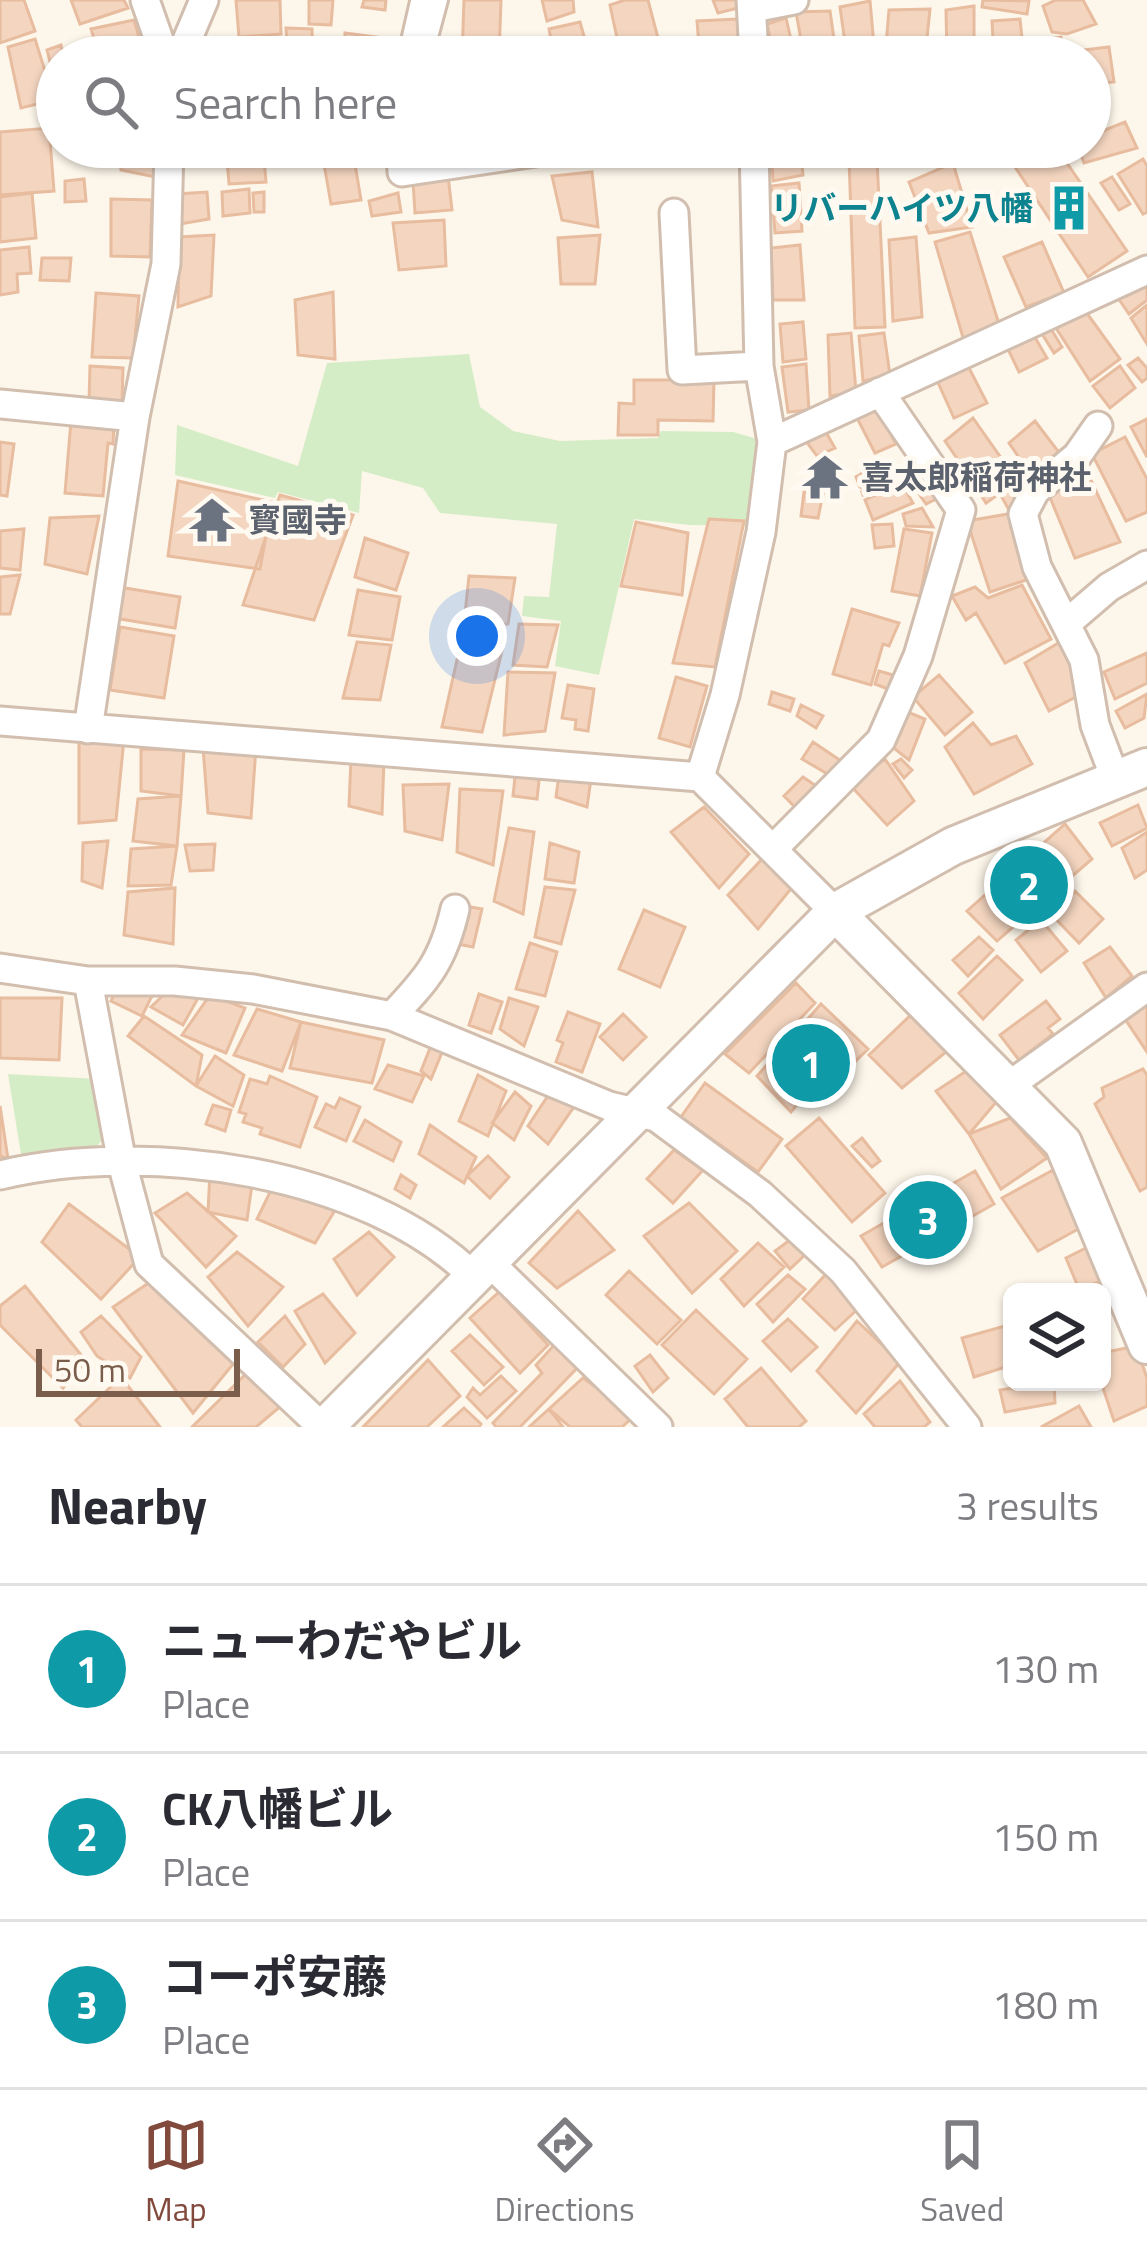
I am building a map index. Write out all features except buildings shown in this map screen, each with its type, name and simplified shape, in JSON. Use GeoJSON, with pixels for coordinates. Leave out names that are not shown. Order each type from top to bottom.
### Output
{"type":"FeatureCollection","features":[{"type":"Feature","properties":{"kind":"street"},"geometry":{"type":"LineString","coordinates":[[145,0],[158,36]]}},
{"type":"Feature","properties":{"kind":"street"},"geometry":{"type":"LineString","coordinates":[[189,36],[204,0]]}},
{"type":"Feature","properties":{"kind":"street"},"geometry":{"type":"LineString","coordinates":[[417,36],[425,0]]}},
{"type":"Feature","properties":{"kind":"street"},"geometry":{"type":"LineString","coordinates":[[753,36],[752,4],[794,0]]}},
{"type":"Feature","properties":{"kind":"street"},"geometry":{"type":"LineString","coordinates":[[88,729],[135,417],[166,264],[168,168]]}},
{"type":"Feature","properties":{"kind":"street"},"geometry":{"type":"LineString","coordinates":[[402,168],[402,172],[429,168]]}},
{"type":"Feature","properties":{"kind":"street"},"geometry":{"type":"LineString","coordinates":[[700,777],[725,695],[761,532],[772,442],[759,366],[754,168]]}},
{"type":"Feature","properties":{"kind":"street"},"geometry":{"type":"LineString","coordinates":[[674,213],[682,370],[759,366]]}},
{"type":"Feature","properties":{"kind":"street"},"geometry":{"type":"LineString","coordinates":[[772,442],[1147,270]]}},
{"type":"Feature","properties":{"kind":"street"},"geometry":{"type":"LineString","coordinates":[[774,848],[881,740],[918,656],[962,510],[880,392]]}},
{"type":"Feature","properties":{"kind":"street"},"geometry":{"type":"LineString","coordinates":[[0,404],[135,417]]}},
{"type":"Feature","properties":{"kind":"street"},"geometry":{"type":"LineString","coordinates":[[88,981],[122,1163],[149,1264],[323,1427],[836,912],[953,845],[1131,772],[1095,725],[1084,660],[1037,567],[1023,514],[1035,491],[1077,456],[1098,426]]}},
{"type":"Feature","properties":{"kind":"street"},"geometry":{"type":"LineString","coordinates":[[1066,623],[1109,587],[1147,565]]}},
{"type":"Feature","properties":{"kind":"street"},"geometry":{"type":"LineString","coordinates":[[0,721],[700,777],[1063,1143],[1147,1345]]}},
{"type":"Feature","properties":{"kind":"street"},"geometry":{"type":"LineString","coordinates":[[392,1016],[427,979],[447,947],[455,909]]}},
{"type":"Feature","properties":{"kind":"street"},"geometry":{"type":"LineString","coordinates":[[0,968],[88,981],[253,989],[392,1016],[609,1106],[656,1117],[760,1194],[843,1271],[968,1427]]}},
{"type":"Feature","properties":{"kind":"street"},"geometry":{"type":"LineString","coordinates":[[1007,1087],[1147,987]]}},
{"type":"Feature","properties":{"kind":"street"},"geometry":{"type":"LineString","coordinates":[[0,1175],[33,1167],[194,1165],[267,1174],[350,1200],[412,1228],[481,1269],[658,1427]]}},
{"type":"Feature","properties":{"kind":"lane"},"geometry":{"type":"LineString","coordinates":[[430,36],[440,0]]}},
{"type":"Feature","properties":{"kind":"green space"},"geometry":{"type":"Polygon","coordinates":[[[469,354],[480,407],[513,431],[560,441],[658,438],[661,431],[733,432],[761,440],[751,526],[634,519],[599,675],[555,666],[561,621],[522,616],[524,596],[549,597],[557,524],[440,513],[423,488],[362,471],[359,513],[278,492],[275,498],[175,475],[177,425],[298,466],[327,363],[469,354]]]}},
{"type":"Feature","properties":{"kind":"green space"},"geometry":{"type":"Polygon","coordinates":[[[8,1074],[98,1079],[106,1135],[93,1151],[21,1154],[8,1074]]]}},
{"type":"Feature","properties":{"kind":"place","name":"リバーハイツ八幡"},"geometry":{"type":"Point","coordinates":[1069,208]}},
{"type":"Feature","properties":{"kind":"place","name":"喜太郎稲荷神社"},"geometry":{"type":"Point","coordinates":[825,477]}},
{"type":"Feature","properties":{"kind":"place","name":"寳國寺"},"geometry":{"type":"Point","coordinates":[212,520]}},
{"type":"Feature","properties":{"kind":"place","name":"CK八幡ビル"},"geometry":{"type":"Point","coordinates":[1029,885]}},
{"type":"Feature","properties":{"kind":"place","name":"ニューわだやビル"},"geometry":{"type":"Point","coordinates":[811,1063]}},
{"type":"Feature","properties":{"kind":"place","name":"コーポ安藤"},"geometry":{"type":"Point","coordinates":[928,1220]}}]}
